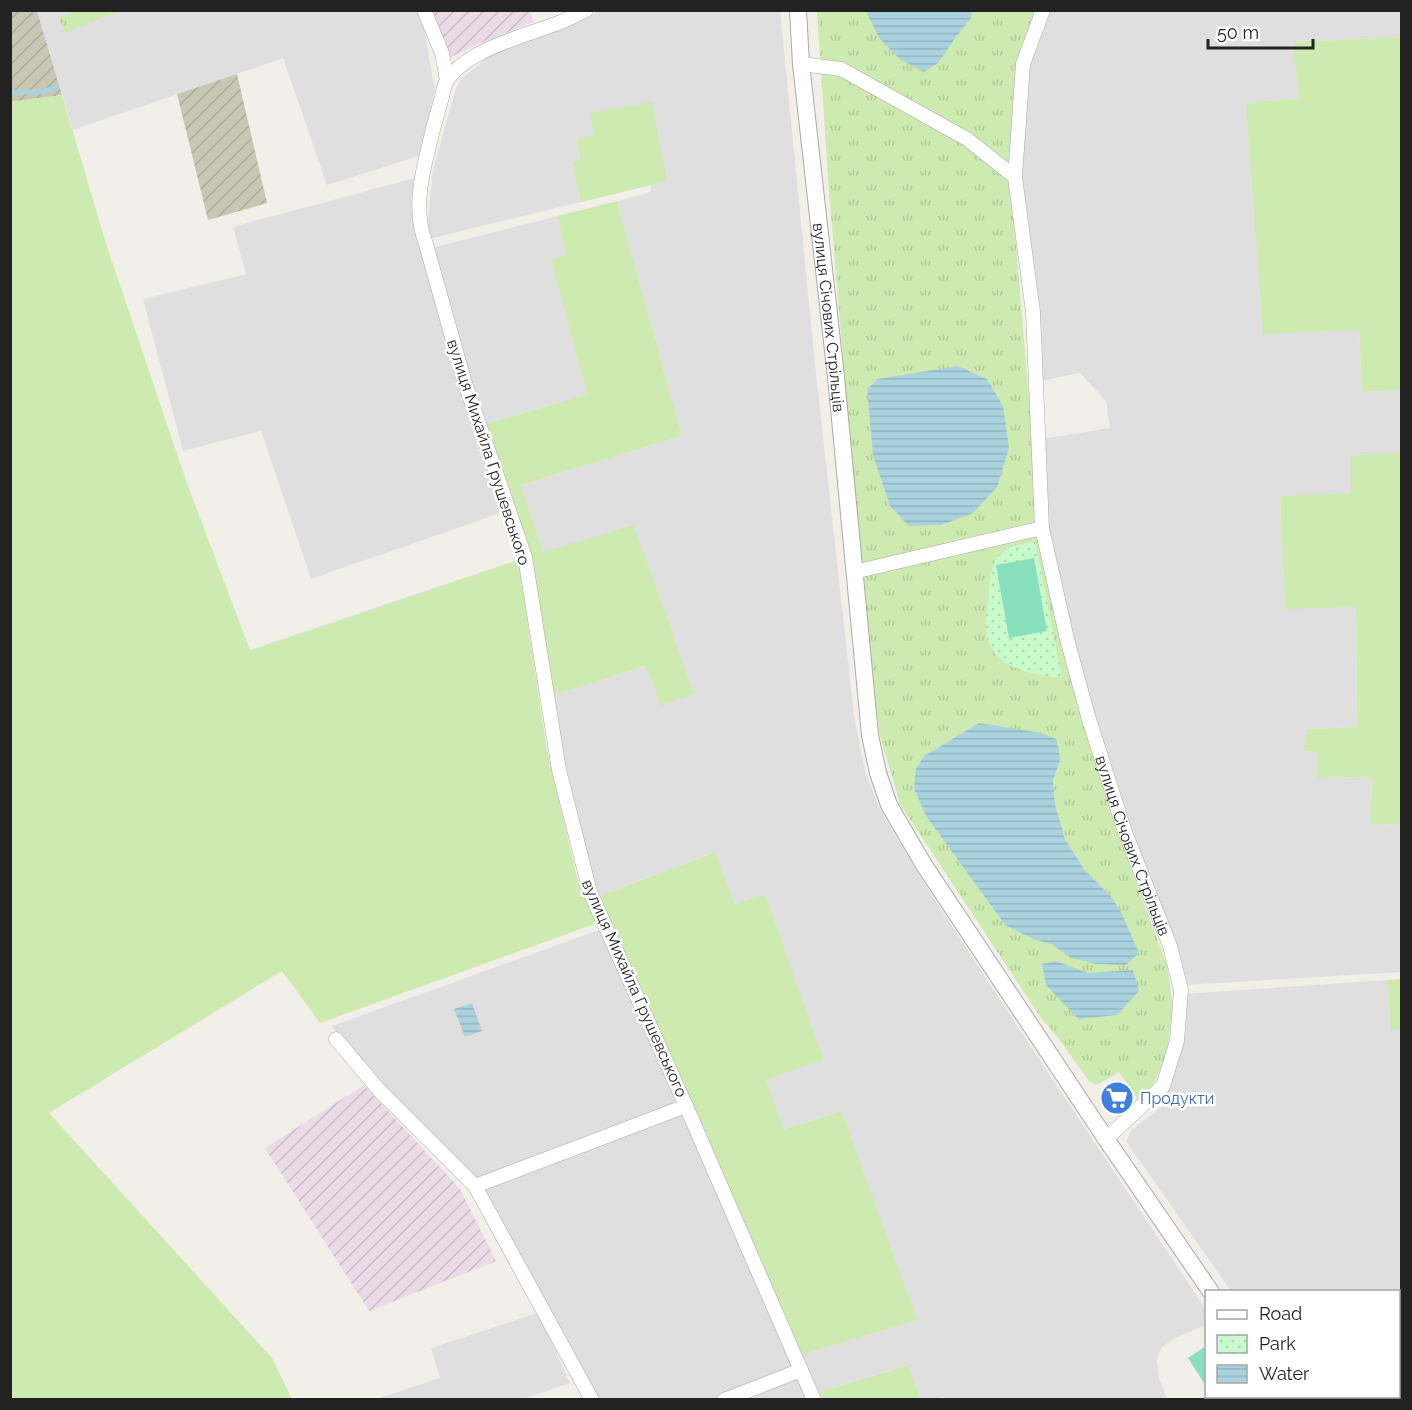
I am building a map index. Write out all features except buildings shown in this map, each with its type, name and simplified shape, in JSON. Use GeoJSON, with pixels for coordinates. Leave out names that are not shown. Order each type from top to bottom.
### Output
{"type":"FeatureCollection","features":[{"type":"Feature","properties":{"kind":"street"},"geometry":{"type":"LineString","coordinates":[[424,10],[442,53],[447,80]]}},
{"type":"Feature","properties":{"kind":"street"},"geometry":{"type":"LineString","coordinates":[[447,80],[461,66],[488,49],[562,22],[586,10]]}},
{"type":"Feature","properties":{"kind":"street","name":"вулиця Січових Стрільців"},"geometry":{"type":"LineString","coordinates":[[798,10],[801,64],[836,377],[870,735],[878,773],[890,805],[924,865],[1210,1290]]}},
{"type":"Feature","properties":{"kind":"street","name":"вулиця Січових Стрільців"},"geometry":{"type":"LineString","coordinates":[[1042,10],[1023,64],[1015,177],[1033,312],[1042,528],[1067,639],[1088,716],[1125,832],[1170,946],[1181,990],[1177,1041],[1163,1086],[1106,1139]]}},
{"type":"Feature","properties":{"kind":"street"},"geometry":{"type":"LineString","coordinates":[[801,64],[841,69],[967,139],[1015,177]]}},
{"type":"Feature","properties":{"kind":"street","name":"вулиця Михайла Грушевського"},"geometry":{"type":"LineString","coordinates":[[447,80],[421,183],[419,207],[421,232],[464,380],[525,557],[559,770],[590,892],[814,1400]]}},
{"type":"Feature","properties":{"kind":"street"},"geometry":{"type":"LineString","coordinates":[[854,572],[1042,528]]}},
{"type":"Feature","properties":{"kind":"street"},"geometry":{"type":"LineString","coordinates":[[336,1039],[379,1090],[475,1186],[592,1400]]}},
{"type":"Feature","properties":{"kind":"street","name":"вулиця Михайла Грушевського"},"geometry":{"type":"LineString","coordinates":[[475,1186],[686,1106]]}},
{"type":"Feature","properties":{"kind":"street"},"geometry":{"type":"LineString","coordinates":[[724,1400],[801,1370]]}},
{"type":"Feature","properties":{"kind":"shaded area"},"geometry":{"type":"Polygon","coordinates":[[[1059,10],[1401,11],[1401,37],[1293,42],[1299,98],[1247,103],[1359,330],[1362,392],[1401,390],[1401,453],[1351,455],[1351,493],[1280,497],[1285,608],[1356,606],[1357,727],[1307,729],[1303,751],[1317,752],[1317,778],[1372,777],[1370,825],[1401,824],[1401,972],[1184,985],[1094,722],[1048,534],[1042,439],[1110,428],[1106,401],[1080,373],[1040,381],[1020,177],[1027,74],[1046,13],[1059,10]]]}},
{"type":"Feature","properties":{"kind":"shaded area"},"geometry":{"type":"Polygon","coordinates":[[[10,11],[37,11],[62,95],[11,102],[10,11]]]}},
{"type":"Feature","properties":{"kind":"shaded area"},"geometry":{"type":"Polygon","coordinates":[[[37,11],[421,11],[435,91],[419,156],[327,185],[283,58],[73,130],[37,11]]]}},
{"type":"Feature","properties":{"kind":"shaded area"},"geometry":{"type":"Polygon","coordinates":[[[433,11],[530,11],[533,22],[449,58],[433,11]]]}},
{"type":"Feature","properties":{"kind":"shaded area"},"geometry":{"type":"Polygon","coordinates":[[[600,11],[780,11],[817,383],[854,715],[865,772],[880,810],[929,891],[1205,1308],[1205,1325],[1175,1338],[1162,1347],[1159,1353],[1157,1360],[1159,1378],[1167,1399],[945,1400],[944,1397],[921,1399],[907,1365],[819,1392],[802,1355],[916,1320],[842,1111],[784,1129],[765,1080],[824,1060],[764,894],[735,904],[714,852],[597,897],[564,773],[551,696],[647,666],[693,694],[543,553],[521,485],[682,436],[617,201],[648,193],[651,191],[651,185],[429,239],[427,231],[433,170],[456,88],[462,78],[488,57],[600,11]]]}},
{"type":"Feature","properties":{"kind":"shaded area"},"geometry":{"type":"Polygon","coordinates":[[[237,74],[267,203],[208,220],[177,94],[237,74]]]}},
{"type":"Feature","properties":{"kind":"shaded area"},"geometry":{"type":"Polygon","coordinates":[[[423,176],[419,224],[503,512],[311,579],[261,431],[183,451],[143,299],[246,274],[233,227],[423,176]]]}},
{"type":"Feature","properties":{"kind":"shaded area"},"geometry":{"type":"Polygon","coordinates":[[[557,216],[566,255],[552,260],[587,394],[483,425],[431,248],[557,216]]]}},
{"type":"Feature","properties":{"kind":"shaded area"},"geometry":{"type":"Polygon","coordinates":[[[602,929],[681,1103],[478,1184],[384,1088],[332,1026],[602,929]]]}},
{"type":"Feature","properties":{"kind":"shaded area"},"geometry":{"type":"Polygon","coordinates":[[[1387,980],[1391,1029],[1402,1029],[1401,1399],[1303,1400],[1302,1398],[1400,1398],[1400,1290],[1230,1290],[1126,1141],[1132,1130],[1167,1103],[1166,1091],[1184,994],[1387,980]]]}},
{"type":"Feature","properties":{"kind":"shaded area"},"geometry":{"type":"Polygon","coordinates":[[[364,1085],[460,1189],[496,1261],[369,1311],[265,1148],[364,1085]]]}},
{"type":"Feature","properties":{"kind":"shaded area"},"geometry":{"type":"Polygon","coordinates":[[[684,1111],[795,1368],[712,1399],[596,1399],[484,1191],[684,1111]]]}},
{"type":"Feature","properties":{"kind":"shaded area"},"geometry":{"type":"Polygon","coordinates":[[[538,1313],[570,1383],[523,1399],[374,1400],[440,1378],[431,1348],[538,1313]]]}},
{"type":"Feature","properties":{"kind":"shaded area"},"geometry":{"type":"Polygon","coordinates":[[[799,1376],[809,1400],[736,1400],[799,1376]]]}},
{"type":"Feature","properties":{"kind":"green space"},"geometry":{"type":"Polygon","coordinates":[[[76,11],[121,11],[65,33],[59,17],[76,11]]]}},
{"type":"Feature","properties":{"kind":"green space"},"geometry":{"type":"Polygon","coordinates":[[[817,11],[1035,11],[1021,58],[1011,185],[1039,540],[1081,717],[1129,863],[1167,965],[1173,1006],[1167,1053],[1154,1083],[1139,1101],[1119,1072],[1097,1085],[1089,1081],[1041,1018],[900,804],[879,732],[855,502],[829,192],[817,11]],[[979,723],[924,756],[914,789],[926,816],[1005,925],[1051,944],[1071,958],[1122,914],[1111,896],[1084,869],[1065,839],[1055,804],[1053,780],[1060,761],[979,723]]]}},
{"type":"Feature","properties":{"kind":"green space"},"geometry":{"type":"Polygon","coordinates":[[[1401,37],[1401,390],[1362,392],[1359,330],[1263,334],[1246,103],[1299,98],[1293,42],[1401,37]]]}},
{"type":"Feature","properties":{"kind":"green space"},"geometry":{"type":"Polygon","coordinates":[[[62,95],[107,247],[188,486],[250,650],[518,560],[547,750],[578,881],[597,923],[320,1023],[282,971],[49,1113],[272,1358],[292,1399],[11,1399],[10,102],[62,95]]]}},
{"type":"Feature","properties":{"kind":"green space"},"geometry":{"type":"Polygon","coordinates":[[[652,102],[667,181],[581,202],[572,162],[581,160],[577,139],[594,135],[589,113],[652,102]]]}},
{"type":"Feature","properties":{"kind":"green space"},"geometry":{"type":"Polygon","coordinates":[[[617,201],[682,436],[521,485],[543,552],[634,525],[694,694],[661,706],[646,666],[551,696],[534,581],[483,425],[587,394],[551,260],[566,255],[557,216],[617,201]]]}},
{"type":"Feature","properties":{"kind":"green space"},"geometry":{"type":"Polygon","coordinates":[[[1401,453],[1401,824],[1370,825],[1372,777],[1317,778],[1317,752],[1303,751],[1307,729],[1357,727],[1356,607],[1285,609],[1280,496],[1351,493],[1351,455],[1401,453]]]}},
{"type":"Feature","properties":{"kind":"green space"},"geometry":{"type":"Polygon","coordinates":[[[1035,542],[1062,677],[1026,672],[1003,661],[989,643],[986,631],[990,576],[993,565],[999,555],[1011,547],[1035,542]]]}},
{"type":"Feature","properties":{"kind":"green space"},"geometry":{"type":"Polygon","coordinates":[[[1034,558],[1047,631],[1009,638],[996,565],[1034,558]]]}},
{"type":"Feature","properties":{"kind":"green space"},"geometry":{"type":"Polygon","coordinates":[[[715,852],[735,904],[765,894],[824,1060],[766,1080],[784,1129],[842,1111],[917,1320],[802,1355],[597,897],[715,852]]]}},
{"type":"Feature","properties":{"kind":"green space"},"geometry":{"type":"Polygon","coordinates":[[[1401,979],[1401,1029],[1391,1030],[1387,980],[1401,979]]]}},
{"type":"Feature","properties":{"kind":"green space"},"geometry":{"type":"Polygon","coordinates":[[[1205,1347],[1205,1384],[1188,1358],[1205,1347]]]}},
{"type":"Feature","properties":{"kind":"green space"},"geometry":{"type":"Polygon","coordinates":[[[908,1365],[921,1399],[822,1399],[819,1392],[908,1365]]]}},
{"type":"Feature","properties":{"kind":"water"},"geometry":{"type":"Polygon","coordinates":[[[866,11],[972,11],[971,18],[938,63],[924,72],[901,60],[879,38],[866,11]]]}},
{"type":"Feature","properties":{"kind":"water"},"geometry":{"type":"Polygon","coordinates":[[[958,366],[987,379],[1003,406],[1009,448],[997,487],[973,513],[941,525],[909,526],[890,506],[873,455],[867,389],[878,379],[958,366]]]}},
{"type":"Feature","properties":{"kind":"water"},"geometry":{"type":"Polygon","coordinates":[[[979,723],[1041,733],[1056,739],[1060,761],[1053,780],[1055,804],[1065,839],[1084,869],[1111,896],[1122,914],[1139,953],[1126,965],[1096,964],[1071,958],[1051,944],[1033,939],[1005,925],[926,816],[914,789],[916,769],[924,756],[979,723]]]}},
{"type":"Feature","properties":{"kind":"water"},"geometry":{"type":"Polygon","coordinates":[[[1056,961],[1088,973],[1133,970],[1139,991],[1117,1015],[1078,1019],[1046,985],[1042,964],[1056,961]]]}},
{"type":"Feature","properties":{"kind":"water"},"geometry":{"type":"Polygon","coordinates":[[[472,1003],[482,1031],[465,1037],[454,1009],[472,1003]]]}},
{"type":"Feature","properties":{"kind":"waterway"},"geometry":{"type":"LineString","coordinates":[[10,92],[41,92],[57,87]]}},
{"type":"Feature","properties":{"kind":"place","name":"Продукти"},"geometry":{"type":"Point","coordinates":[1117,1098]}}]}
